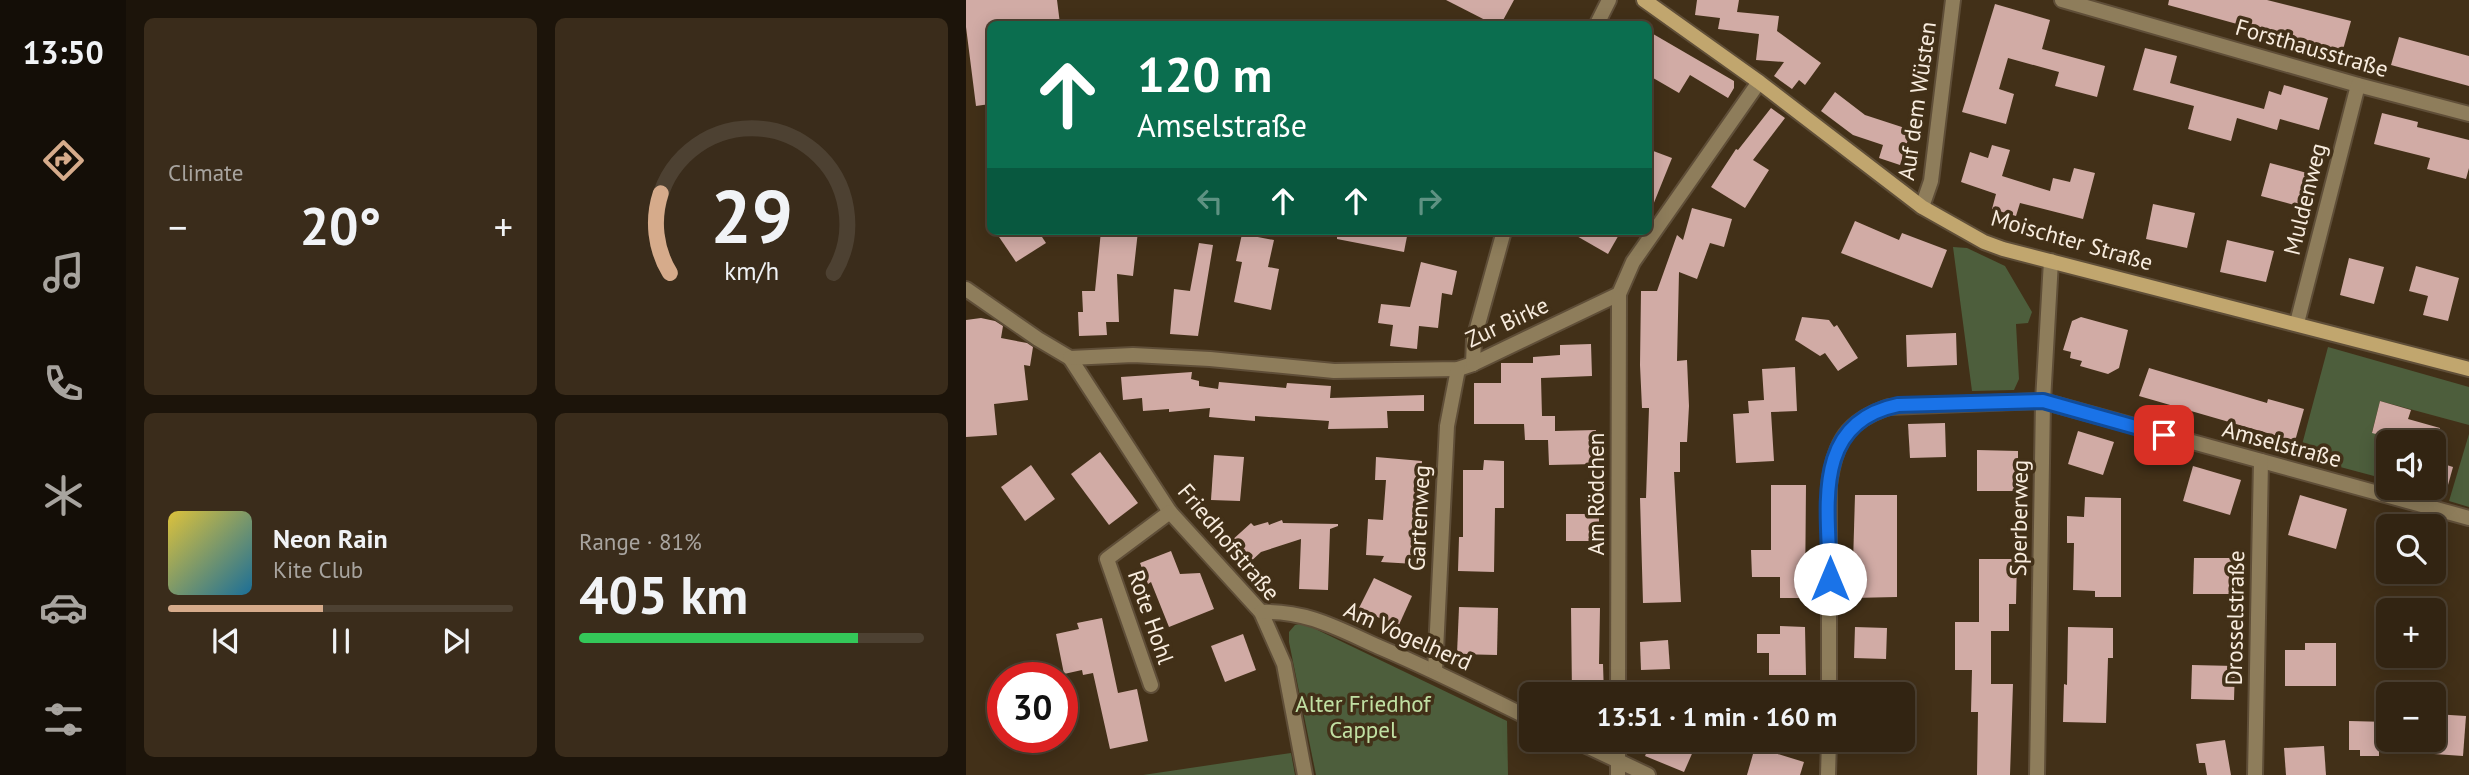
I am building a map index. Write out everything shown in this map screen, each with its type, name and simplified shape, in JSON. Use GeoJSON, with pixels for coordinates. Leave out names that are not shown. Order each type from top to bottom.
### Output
{"type":"FeatureCollection","features":[{"type":"Feature","properties":{"kind":"street"},"geometry":{"type":"LineString","coordinates":[[1598,21],[1609,0]]}},
{"type":"Feature","properties":{"kind":"street","name":"Moischter Straße"},"geometry":{"type":"LineString","coordinates":[[1644,0],[1759,82],[1922,207],[1984,242],[2469,369]]}},
{"type":"Feature","properties":{"kind":"street","name":"Auf dem Wüsten"},"geometry":{"type":"LineString","coordinates":[[1922,207],[1931,181],[1953,0]]}},
{"type":"Feature","properties":{"kind":"street","name":"Forsthausstraße"},"geometry":{"type":"LineString","coordinates":[[2062,0],[2469,114]]}},
{"type":"Feature","properties":{"kind":"street"},"geometry":{"type":"LineString","coordinates":[[1652,235],[1759,82]]}},
{"type":"Feature","properties":{"kind":"street","name":"Muldenweg"},"geometry":{"type":"LineString","coordinates":[[2297,323],[2358,85]]}},
{"type":"Feature","properties":{"kind":"street"},"geometry":{"type":"LineString","coordinates":[[1472,364],[1474,339],[1503,235]]}},
{"type":"Feature","properties":{"kind":"street"},"geometry":{"type":"LineString","coordinates":[[1619,294],[1633,262],[1652,235]]}},
{"type":"Feature","properties":{"kind":"street","name":"Sperberweg"},"geometry":{"type":"LineString","coordinates":[[2037,775],[2043,401],[2051,261]]}},
{"type":"Feature","properties":{"kind":"street","name":"Friedhofstraße"},"geometry":{"type":"LineString","coordinates":[[966,289],[1070,358],[1170,512],[1261,612],[1284,664],[1305,775]]}},
{"type":"Feature","properties":{"kind":"street","name":"Zur Birke"},"geometry":{"type":"LineString","coordinates":[[1070,358],[1133,355],[1210,359],[1334,371],[1458,369],[1619,294]]}},
{"type":"Feature","properties":{"kind":"street","name":"Am Rödchen"},"geometry":{"type":"LineString","coordinates":[[1618,682],[1619,294]]}},
{"type":"Feature","properties":{"kind":"street","name":"Gartenweg"},"geometry":{"type":"LineString","coordinates":[[1435,671],[1447,426],[1458,369]]}},
{"type":"Feature","properties":{"kind":"street","name":"Amselstraße"},"geometry":{"type":"LineString","coordinates":[[1829,682],[1829,485],[1834,457],[1843,436],[1857,421],[1898,405],[2043,401],[2469,518]]}},
{"type":"Feature","properties":{"kind":"street","name":"Drosselstraße"},"geometry":{"type":"LineString","coordinates":[[2255,775],[2261,461]]}},
{"type":"Feature","properties":{"kind":"street","name":"Rote Hohl"},"geometry":{"type":"LineString","coordinates":[[1151,685],[1107,559],[1170,512]]}},
{"type":"Feature","properties":{"kind":"street","name":"Am Vogelherd"},"geometry":{"type":"LineString","coordinates":[[1261,612],[1285,611],[1316,620],[1435,671],[1519,713]]}},
{"type":"Feature","properties":{"kind":"street"},"geometry":{"type":"LineString","coordinates":[[1592,752],[1618,769],[1648,775]]}},
{"type":"Feature","properties":{"kind":"street"},"geometry":{"type":"LineString","coordinates":[[1828,775],[1829,752]]}},
{"type":"Feature","properties":{"kind":"green space"},"geometry":{"type":"Polygon","coordinates":[[[1953,247],[1967,248],[2005,266],[2032,312],[2028,323],[2016,324],[2019,379],[2014,390],[1972,391],[1953,247]]]}},
{"type":"Feature","properties":{"kind":"green space"},"geometry":{"type":"Polygon","coordinates":[[[2328,347],[2469,387],[2469,425],[2380,401],[2372,432],[2376,433],[2376,477],[2299,456],[2328,347]]]}},
{"type":"Feature","properties":{"kind":"green space"},"geometry":{"type":"Polygon","coordinates":[[[2469,434],[2469,507],[2449,501],[2469,434]]]}},
{"type":"Feature","properties":{"kind":"green space","name":"Alter Friedhof Cappel"},"geometry":{"type":"Polygon","coordinates":[[[1303,623],[1507,721],[1508,775],[1316,775],[1289,642],[1289,632],[1295,625],[1303,623]]]}},
{"type":"Feature","properties":{"kind":"green space","name":"Alter Friedhof Cappel"},"geometry":{"type":"Polygon","coordinates":[[[1291,753],[1295,775],[1143,775],[1291,753]]]}},
{"type":"Feature","properties":{"kind":"building"},"geometry":{"type":"Polygon","coordinates":[[[966,0],[1057,0],[1060,21],[987,21],[987,104],[976,106],[966,27],[966,0]]]}},
{"type":"Feature","properties":{"kind":"building"},"geometry":{"type":"Polygon","coordinates":[[[1446,0],[1514,0],[1503,21],[1487,21],[1446,0]]]}},
{"type":"Feature","properties":{"kind":"building"},"geometry":{"type":"Polygon","coordinates":[[[1697,0],[1739,0],[1737,12],[1779,16],[1777,31],[1821,63],[1805,85],[1799,80],[1792,89],[1774,76],[1784,62],[1756,60],[1759,34],[1718,29],[1720,18],[1695,15],[1697,0]]]}},
{"type":"Feature","properties":{"kind":"building"},"geometry":{"type":"Polygon","coordinates":[[[2169,0],[2267,0],[2351,21],[2342,53],[2168,5],[2169,0]]]}},
{"type":"Feature","properties":{"kind":"building"},"geometry":{"type":"Polygon","coordinates":[[[1995,4],[2050,20],[2042,49],[2105,66],[2097,97],[2055,86],[2059,72],[2008,58],[1999,89],[2014,94],[2006,124],[1962,112],[1995,4]]]}},
{"type":"Feature","properties":{"kind":"building"},"geometry":{"type":"Polygon","coordinates":[[[1652,33],[1734,81],[1734,88],[1728,98],[1690,75],[1679,93],[1652,77],[1652,33]]]}},
{"type":"Feature","properties":{"kind":"building"},"geometry":{"type":"Polygon","coordinates":[[[2399,37],[2469,56],[2469,86],[2391,65],[2399,37]]]}},
{"type":"Feature","properties":{"kind":"building"},"geometry":{"type":"Polygon","coordinates":[[[2145,48],[2177,56],[2170,83],[2264,109],[2269,91],[2281,95],[2284,85],[2328,98],[2319,130],[2280,119],[2277,130],[2237,118],[2231,141],[2188,129],[2194,106],[2133,90],[2145,48]]]}},
{"type":"Feature","properties":{"kind":"building"},"geometry":{"type":"Polygon","coordinates":[[[1835,92],[1865,115],[1911,130],[1900,165],[1879,158],[1883,145],[1853,135],[1821,111],[1835,92]]]}},
{"type":"Feature","properties":{"kind":"building"},"geometry":{"type":"Polygon","coordinates":[[[1771,108],[1785,118],[1753,160],[1769,170],[1745,208],[1711,187],[1736,149],[1738,150],[1771,108]]]}},
{"type":"Feature","properties":{"kind":"building"},"geometry":{"type":"Polygon","coordinates":[[[2382,113],[2418,122],[2417,127],[2469,140],[2469,168],[2466,179],[2427,169],[2430,158],[2374,144],[2382,113]]]}},
{"type":"Feature","properties":{"kind":"building"},"geometry":{"type":"Polygon","coordinates":[[[1992,145],[2010,150],[2002,176],[2050,191],[2053,178],[2070,182],[2074,168],[2095,173],[2083,219],[2020,203],[2016,216],[1992,209],[1996,194],[1961,182],[1970,152],[1988,158],[1992,145]]]}},
{"type":"Feature","properties":{"kind":"building"},"geometry":{"type":"Polygon","coordinates":[[[1652,150],[1672,158],[1652,208],[1652,150]]]}},
{"type":"Feature","properties":{"kind":"building"},"geometry":{"type":"Polygon","coordinates":[[[2270,163],[2307,173],[2298,206],[2261,196],[2270,163]]]}},
{"type":"Feature","properties":{"kind":"building"},"geometry":{"type":"Polygon","coordinates":[[[2153,204],[2195,213],[2187,248],[2146,239],[2153,204]]]}},
{"type":"Feature","properties":{"kind":"building"},"geometry":{"type":"Polygon","coordinates":[[[1692,208],[1732,219],[1724,247],[1710,243],[1697,279],[1679,272],[1677,361],[1687,360],[1689,406],[1687,442],[1680,442],[1680,472],[1674,472],[1681,602],[1643,603],[1640,498],[1646,498],[1649,408],[1642,408],[1641,291],[1657,291],[1677,235],[1683,240],[1692,208]]]}},
{"type":"Feature","properties":{"kind":"building"},"geometry":{"type":"Polygon","coordinates":[[[1855,221],[1899,240],[1902,233],[1947,250],[1932,288],[1841,253],[1855,221]]]}},
{"type":"Feature","properties":{"kind":"building"},"geometry":{"type":"Polygon","coordinates":[[[998,235],[1041,235],[1046,243],[1016,262],[998,235]]]}},
{"type":"Feature","properties":{"kind":"building"},"geometry":{"type":"Polygon","coordinates":[[[1101,235],[1138,235],[1133,276],[1117,274],[1119,322],[1106,322],[1107,335],[1079,336],[1078,312],[1083,312],[1082,291],[1095,291],[1101,235]]]}},
{"type":"Feature","properties":{"kind":"building"},"geometry":{"type":"Polygon","coordinates":[[[1242,235],[1274,240],[1268,267],[1279,269],[1271,310],[1234,302],[1242,262],[1236,261],[1242,235]]]}},
{"type":"Feature","properties":{"kind":"building"},"geometry":{"type":"Polygon","coordinates":[[[1337,235],[1407,235],[1404,252],[1337,239],[1337,235]]]}},
{"type":"Feature","properties":{"kind":"building"},"geometry":{"type":"Polygon","coordinates":[[[1575,235],[1619,235],[1608,254],[1575,235]]]}},
{"type":"Feature","properties":{"kind":"building"},"geometry":{"type":"Polygon","coordinates":[[[2227,240],[2274,251],[2266,282],[2220,272],[2227,240]]]}},
{"type":"Feature","properties":{"kind":"building"},"geometry":{"type":"Polygon","coordinates":[[[1199,243],[1213,245],[1198,336],[1170,334],[1174,289],[1190,291],[1199,243]]]}},
{"type":"Feature","properties":{"kind":"building"},"geometry":{"type":"Polygon","coordinates":[[[2349,258],[2384,267],[2374,304],[2340,295],[2349,258]]]}},
{"type":"Feature","properties":{"kind":"building"},"geometry":{"type":"Polygon","coordinates":[[[1421,262],[1457,271],[1452,295],[1442,293],[1438,328],[1419,326],[1417,349],[1390,346],[1393,325],[1378,323],[1381,304],[1410,307],[1421,262]]]}},
{"type":"Feature","properties":{"kind":"building"},"geometry":{"type":"Polygon","coordinates":[[[2416,266],[2459,278],[2448,321],[2423,315],[2428,296],[2409,291],[2416,266]]]}},
{"type":"Feature","properties":{"kind":"building"},"geometry":{"type":"Polygon","coordinates":[[[1802,317],[1829,320],[1834,327],[1837,325],[1858,358],[1838,371],[1825,353],[1820,356],[1795,340],[1802,317]]]}},
{"type":"Feature","properties":{"kind":"building"},"geometry":{"type":"Polygon","coordinates":[[[2081,317],[2128,330],[2119,368],[2108,374],[2080,366],[2082,361],[2070,358],[2071,352],[2063,350],[2072,321],[2081,317]]]}},
{"type":"Feature","properties":{"kind":"building"},"geometry":{"type":"Polygon","coordinates":[[[981,318],[1003,326],[1001,338],[1027,343],[1033,347],[1030,366],[1024,365],[1028,400],[994,404],[997,435],[966,437],[966,320],[981,318]]]}},
{"type":"Feature","properties":{"kind":"building"},"geometry":{"type":"Polygon","coordinates":[[[1956,333],[1957,365],[1907,367],[1906,335],[1956,333]]]}},
{"type":"Feature","properties":{"kind":"building"},"geometry":{"type":"Polygon","coordinates":[[[1591,344],[1592,376],[1541,378],[1542,416],[1555,416],[1555,431],[1596,430],[1597,464],[1549,465],[1548,440],[1525,440],[1524,424],[1474,424],[1474,383],[1501,383],[1501,363],[1533,363],[1533,357],[1560,355],[1560,345],[1591,344]]]}},
{"type":"Feature","properties":{"kind":"building"},"geometry":{"type":"Polygon","coordinates":[[[1795,367],[1797,411],[1771,412],[1774,461],[1736,463],[1733,414],[1749,413],[1748,401],[1764,400],[1762,369],[1795,367]]]}},
{"type":"Feature","properties":{"kind":"building"},"geometry":{"type":"Polygon","coordinates":[[[2149,368],[2267,403],[2268,399],[2304,409],[2295,441],[2139,396],[2149,368]]]}},
{"type":"Feature","properties":{"kind":"building"},"geometry":{"type":"Polygon","coordinates":[[[1192,372],[1191,379],[1199,381],[1199,386],[1218,389],[1219,382],[1286,388],[1287,383],[1331,386],[1330,398],[1424,395],[1424,411],[1387,411],[1388,428],[1328,429],[1329,421],[1255,416],[1255,421],[1209,417],[1210,408],[1169,412],[1169,409],[1143,411],[1142,398],[1123,400],[1121,377],[1192,372]]]}},
{"type":"Feature","properties":{"kind":"building"},"geometry":{"type":"Polygon","coordinates":[[[2380,401],[2411,410],[2408,419],[2440,428],[2376,430],[2376,434],[2372,433],[2380,401]]]}},
{"type":"Feature","properties":{"kind":"building"},"geometry":{"type":"Polygon","coordinates":[[[1945,423],[1946,457],[1910,458],[1908,424],[1945,423]]]}},
{"type":"Feature","properties":{"kind":"building"},"geometry":{"type":"Polygon","coordinates":[[[2078,431],[2114,442],[2103,475],[2068,464],[2078,431]]]}},
{"type":"Feature","properties":{"kind":"building"},"geometry":{"type":"Polygon","coordinates":[[[1977,450],[2018,451],[2018,491],[1977,491],[1977,450]]]}},
{"type":"Feature","properties":{"kind":"building"},"geometry":{"type":"Polygon","coordinates":[[[1100,452],[1138,503],[1109,525],[1071,474],[1100,452]]]}},
{"type":"Feature","properties":{"kind":"building"},"geometry":{"type":"Polygon","coordinates":[[[1214,455],[1244,457],[1240,501],[1211,500],[1214,455]]]}},
{"type":"Feature","properties":{"kind":"building"},"geometry":{"type":"Polygon","coordinates":[[[1376,457],[1422,461],[1415,564],[1381,562],[1384,556],[1366,555],[1368,519],[1383,520],[1386,480],[1375,480],[1376,457]]]}},
{"type":"Feature","properties":{"kind":"building"},"geometry":{"type":"Polygon","coordinates":[[[1484,460],[1504,461],[1504,508],[1495,508],[1494,572],[1458,571],[1459,537],[1463,537],[1463,470],[1483,470],[1484,460]]]}},
{"type":"Feature","properties":{"kind":"building"},"geometry":{"type":"Polygon","coordinates":[[[1031,465],[1055,499],[1025,521],[1001,487],[1031,465]]]}},
{"type":"Feature","properties":{"kind":"building"},"geometry":{"type":"Polygon","coordinates":[[[2446,465],[2453,467],[2446,484],[2446,465]]]}},
{"type":"Feature","properties":{"kind":"building"},"geometry":{"type":"Polygon","coordinates":[[[2193,466],[2241,480],[2230,515],[2183,501],[2193,466]]]}},
{"type":"Feature","properties":{"kind":"building"},"geometry":{"type":"Polygon","coordinates":[[[1771,485],[1806,485],[1805,598],[1780,598],[1780,577],[1752,577],[1751,550],[1771,550],[1771,485]]]}},
{"type":"Feature","properties":{"kind":"building"},"geometry":{"type":"Polygon","coordinates":[[[1855,495],[1897,495],[1897,597],[1852,598],[1855,495]]]}},
{"type":"Feature","properties":{"kind":"building"},"geometry":{"type":"Polygon","coordinates":[[[2300,495],[2347,509],[2336,549],[2288,535],[2300,495]]]}},
{"type":"Feature","properties":{"kind":"building"},"geometry":{"type":"Polygon","coordinates":[[[2085,497],[2121,498],[2121,597],[2095,597],[2095,591],[2073,590],[2074,543],[2067,543],[2067,516],[2084,517],[2085,497]]]}},
{"type":"Feature","properties":{"kind":"building"},"geometry":{"type":"Polygon","coordinates":[[[1566,514],[1599,514],[1599,541],[1566,541],[1566,514]]]}},
{"type":"Feature","properties":{"kind":"building"},"geometry":{"type":"Polygon","coordinates":[[[1282,520],[1283,523],[1338,524],[1330,529],[1328,590],[1299,589],[1301,539],[1261,552],[1249,563],[1230,542],[1251,523],[1254,526],[1268,522],[1269,525],[1282,520]]]}},
{"type":"Feature","properties":{"kind":"building"},"geometry":{"type":"Polygon","coordinates":[[[1171,551],[1180,574],[1200,573],[1214,609],[1169,627],[1151,582],[1148,584],[1140,563],[1171,551]]]}},
{"type":"Feature","properties":{"kind":"building"},"geometry":{"type":"Polygon","coordinates":[[[2194,558],[2238,558],[2238,594],[2193,594],[2194,558]]]}},
{"type":"Feature","properties":{"kind":"building"},"geometry":{"type":"Polygon","coordinates":[[[1979,559],[2017,559],[2016,604],[2009,604],[2009,631],[1991,631],[1991,684],[2013,684],[2010,775],[1977,775],[1978,712],[1971,712],[1972,670],[1955,670],[1955,622],[1979,622],[1979,559]]]}},
{"type":"Feature","properties":{"kind":"building"},"geometry":{"type":"Polygon","coordinates":[[[1374,578],[1412,596],[1398,627],[1359,608],[1374,578]]]}},
{"type":"Feature","properties":{"kind":"building"},"geometry":{"type":"Polygon","coordinates":[[[1459,607],[1498,608],[1497,655],[1457,654],[1459,607]]]}},
{"type":"Feature","properties":{"kind":"building"},"geometry":{"type":"Polygon","coordinates":[[[1571,608],[1600,608],[1599,664],[1603,664],[1604,682],[1572,682],[1571,608]]]}},
{"type":"Feature","properties":{"kind":"building"},"geometry":{"type":"Polygon","coordinates":[[[1102,618],[1118,693],[1137,689],[1148,741],[1110,749],[1093,673],[1083,675],[1082,670],[1078,671],[1078,662],[1062,662],[1056,634],[1079,629],[1077,623],[1102,618]]]}},
{"type":"Feature","properties":{"kind":"building"},"geometry":{"type":"Polygon","coordinates":[[[1780,626],[1805,627],[1806,675],[1769,675],[1769,653],[1757,653],[1757,634],[1780,634],[1780,626]]]}},
{"type":"Feature","properties":{"kind":"building"},"geometry":{"type":"Polygon","coordinates":[[[1855,627],[1887,628],[1886,659],[1854,658],[1855,627]]]}},
{"type":"Feature","properties":{"kind":"building"},"geometry":{"type":"Polygon","coordinates":[[[2068,627],[2113,628],[2113,658],[2108,658],[2106,723],[2063,722],[2068,627]]]}},
{"type":"Feature","properties":{"kind":"building"},"geometry":{"type":"Polygon","coordinates":[[[1243,634],[1256,670],[1225,682],[1211,646],[1243,634]]]}},
{"type":"Feature","properties":{"kind":"building"},"geometry":{"type":"Polygon","coordinates":[[[1668,640],[1670,669],[1641,670],[1640,642],[1668,640]]]}},
{"type":"Feature","properties":{"kind":"building"},"geometry":{"type":"Polygon","coordinates":[[[2305,643],[2336,643],[2336,686],[2285,686],[2285,650],[2305,650],[2305,643]]]}},
{"type":"Feature","properties":{"kind":"building"},"geometry":{"type":"Polygon","coordinates":[[[2192,665],[2235,666],[2234,700],[2191,699],[2192,665]]]}},
{"type":"Feature","properties":{"kind":"building"},"geometry":{"type":"Polygon","coordinates":[[[2446,715],[2466,716],[2463,756],[2434,754],[2446,752],[2446,715]]]}},
{"type":"Feature","properties":{"kind":"building"},"geometry":{"type":"Polygon","coordinates":[[[2349,721],[2376,722],[2376,752],[2379,752],[2379,756],[2360,756],[2360,750],[2349,750],[2349,721]]]}},
{"type":"Feature","properties":{"kind":"building"},"geometry":{"type":"Polygon","coordinates":[[[2225,740],[2231,775],[2207,775],[2205,763],[2199,763],[2196,744],[2225,740]]]}},
{"type":"Feature","properties":{"kind":"building"},"geometry":{"type":"Polygon","coordinates":[[[2324,746],[2326,775],[2286,775],[2284,748],[2324,746]]]}},
{"type":"Feature","properties":{"kind":"building"},"geometry":{"type":"Polygon","coordinates":[[[1647,752],[1693,752],[1684,772],[1645,756],[1647,752]]]}},
{"type":"Feature","properties":{"kind":"building"},"geometry":{"type":"Polygon","coordinates":[[[1754,752],[1771,752],[1804,762],[1800,775],[1747,775],[1754,752]]]}},
{"type":"Feature","properties":{"kind":"route"},"geometry":{"type":"LineString","coordinates":[[1830,579],[1829,485],[1834,457],[1849,429],[1857,421],[1878,410],[1898,405],[2043,401],[2164,435]]}}]}
